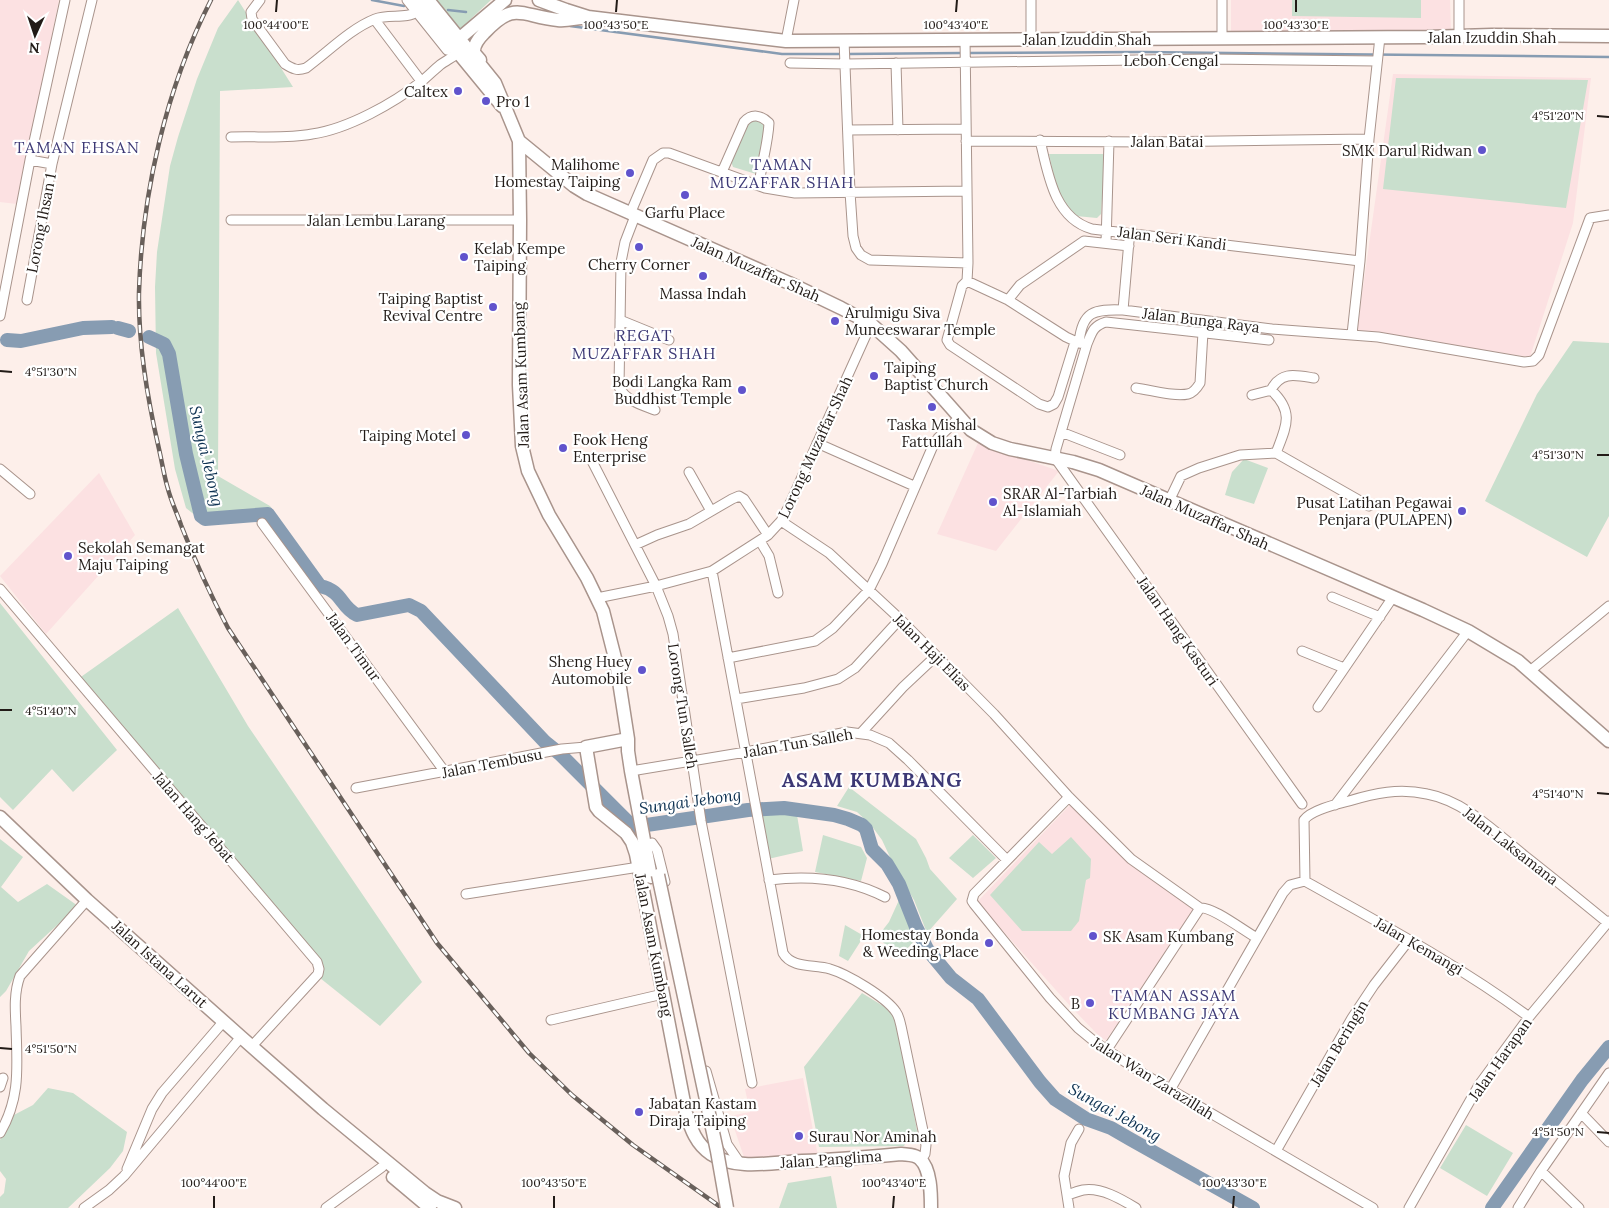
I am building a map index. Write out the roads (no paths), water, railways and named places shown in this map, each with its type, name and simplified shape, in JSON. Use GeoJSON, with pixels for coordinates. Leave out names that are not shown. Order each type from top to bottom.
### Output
{"type":"FeatureCollection","features":[{"type":"Feature","properties":{"kind":"main road","name":"Jalan Asam Kumbang"},"geometry":{"type":"LineString","coordinates":[[428,0],[424,10],[457,47],[489,92],[506,110]]}},
{"type":"Feature","properties":{"kind":"main road","name":"Jalan Izuddin Shah"},"geometry":{"type":"LineString","coordinates":[[539,0],[588,17],[786,41],[845,53],[965,52],[1030,39],[1609,36]]}},
{"type":"Feature","properties":{"kind":"main road"},"geometry":{"type":"LineString","coordinates":[[500,8],[559,20],[588,17]]}},
{"type":"Feature","properties":{"kind":"main road"},"geometry":{"type":"LineString","coordinates":[[457,47],[500,8]]}},
{"type":"Feature","properties":{"kind":"main road"},"geometry":{"type":"LineString","coordinates":[[484,70],[484,66],[474,53],[474,49],[500,8]]}},
{"type":"Feature","properties":{"kind":"main road","name":"Jalan Asam Kumbang"},"geometry":{"type":"LineString","coordinates":[[457,47],[484,70],[495,83],[519,141],[522,446],[528,471],[549,516],[597,598],[613,644],[628,740],[628,751],[635,771],[720,1208]]}},
{"type":"Feature","properties":{"kind":"main road","name":"Jalan Muzaffar Shah"},"geometry":{"type":"LineString","coordinates":[[519,141],[574,186],[587,194],[790,283],[871,324],[901,351],[971,430],[992,443],[1100,470],[1468,631],[1511,656],[1609,741]]}},
{"type":"Feature","properties":{"kind":"main road","name":"Jalan Tembusu"},"geometry":{"type":"LineString","coordinates":[[586,747],[628,740]]}},
{"type":"Feature","properties":{"kind":"main road","name":"Jalan Asam Kumbang"},"geometry":{"type":"LineString","coordinates":[[586,747],[594,801],[599,812],[629,837],[639,867],[686,1113],[691,1129],[699,1144],[712,1155],[722,1160],[740,1163]]}},
{"type":"Feature","properties":{"kind":"main road","name":"Jalan Istana Larut"},"geometry":{"type":"LineString","coordinates":[[0,817],[87,900],[323,1109],[426,1193],[437,1201],[455,1208]]}},
{"type":"Feature","properties":{"kind":"main road","name":"Jalan Asam Kumbang"},"geometry":{"type":"LineString","coordinates":[[654,876],[717,1151],[727,1208]]}},
{"type":"Feature","properties":{"kind":"main road","name":"Jalan Istana Larut"},"geometry":{"type":"LineString","coordinates":[[323,1109],[382,1166],[430,1208]]}},
{"type":"Feature","properties":{"kind":"main road","name":"Jalan Panglima"},"geometry":{"type":"LineString","coordinates":[[740,1163],[825,1161],[901,1154],[912,1155],[921,1160]]}},
{"type":"Feature","properties":{"kind":"main road"},"geometry":{"type":"LineString","coordinates":[[921,1160],[928,1175],[931,1208]]}},
{"type":"Feature","properties":{"kind":"street"},"geometry":{"type":"LineString","coordinates":[[0,316],[30,160],[65,0]]}},
{"type":"Feature","properties":{"kind":"street","name":"Lorong Ihsan 1"},"geometry":{"type":"LineString","coordinates":[[26,300],[52,164],[92,0]]}},
{"type":"Feature","properties":{"kind":"street"},"geometry":{"type":"LineString","coordinates":[[260,0],[251,12],[252,19],[285,64],[299,70],[306,68],[359,27],[386,16],[408,16],[424,10]]}},
{"type":"Feature","properties":{"kind":"street"},"geometry":{"type":"LineString","coordinates":[[231,137],[313,134],[332,129],[367,115],[421,82],[457,47],[424,10],[407,0]]}},
{"type":"Feature","properties":{"kind":"street"},"geometry":{"type":"LineString","coordinates":[[786,41],[794,0]]}},
{"type":"Feature","properties":{"kind":"street"},"geometry":{"type":"LineString","coordinates":[[1030,39],[1031,0]]}},
{"type":"Feature","properties":{"kind":"street"},"geometry":{"type":"LineString","coordinates":[[1222,0],[1222,37]]}},
{"type":"Feature","properties":{"kind":"street"},"geometry":{"type":"LineString","coordinates":[[1459,0],[1459,37]]}},
{"type":"Feature","properties":{"kind":"street"},"geometry":{"type":"LineString","coordinates":[[375,20],[421,82]]}},
{"type":"Feature","properties":{"kind":"street"},"geometry":{"type":"LineString","coordinates":[[1352,334],[1380,37]]}},
{"type":"Feature","properties":{"kind":"street"},"geometry":{"type":"LineString","coordinates":[[965,52],[967,281],[962,286],[947,340],[950,345],[1039,404],[1048,407],[1054,404],[1080,343],[1008,300],[967,281]]}},
{"type":"Feature","properties":{"kind":"street","name":"Leboh Cengal"},"geometry":{"type":"LineString","coordinates":[[790,63],[845,53],[896,63],[965,52],[1208,60],[1378,57]]}},
{"type":"Feature","properties":{"kind":"street"},"geometry":{"type":"LineString","coordinates":[[845,53],[850,192],[853,236],[856,248],[864,258],[870,260],[968,263]]}},
{"type":"Feature","properties":{"kind":"street"},"geometry":{"type":"LineString","coordinates":[[896,63],[898,130]]}},
{"type":"Feature","properties":{"kind":"street"},"geometry":{"type":"LineString","coordinates":[[722,172],[744,122],[748,118],[760,116],[768,124],[768,133],[759,186]]}},
{"type":"Feature","properties":{"kind":"street"},"geometry":{"type":"LineString","coordinates":[[848,130],[966,129]]}},
{"type":"Feature","properties":{"kind":"street","name":"Jalan Batai"},"geometry":{"type":"LineString","coordinates":[[966,141],[1369,139]]}},
{"type":"Feature","properties":{"kind":"street","name":"Jalan Seri Kandi"},"geometry":{"type":"LineString","coordinates":[[1040,140],[1052,188],[1066,212],[1076,222],[1084,226],[1360,261]]}},
{"type":"Feature","properties":{"kind":"street"},"geometry":{"type":"LineString","coordinates":[[1106,243],[1108,230],[1109,141]]}},
{"type":"Feature","properties":{"kind":"street"},"geometry":{"type":"LineString","coordinates":[[655,410],[630,400],[622,394],[619,387],[621,262],[632,215],[653,160],[662,153],[669,152],[687,158],[759,186],[795,193],[967,191]]}},
{"type":"Feature","properties":{"kind":"street"},"geometry":{"type":"LineString","coordinates":[[30,160],[52,164]]}},
{"type":"Feature","properties":{"kind":"street","name":"Jalan Bunga Raya"},"geometry":{"type":"LineString","coordinates":[[1055,458],[1080,343],[1080,328],[1090,315],[1104,310],[1123,310],[1272,329],[1352,334],[1524,362],[1534,361],[1539,355],[1590,218],[1609,215]]}},
{"type":"Feature","properties":{"kind":"street","name":"Jalan Lembu Larang"},"geometry":{"type":"LineString","coordinates":[[231,220],[520,220]]}},
{"type":"Feature","properties":{"kind":"street"},"geometry":{"type":"LineString","coordinates":[[1123,310],[1129,233]]}},
{"type":"Feature","properties":{"kind":"street"},"geometry":{"type":"LineString","coordinates":[[1008,300],[1020,285],[1078,244],[1090,240],[1129,246]]}},
{"type":"Feature","properties":{"kind":"street"},"geometry":{"type":"LineString","coordinates":[[620,320],[669,340]]}},
{"type":"Feature","properties":{"kind":"street","name":"Jalan Bunga Raya"},"geometry":{"type":"LineString","coordinates":[[1080,343],[1098,325],[1106,322],[1269,340]]}},
{"type":"Feature","properties":{"kind":"street","name":"Lorong Muzaffar Shah"},"geometry":{"type":"LineString","coordinates":[[597,598],[712,572],[768,535],[781,521],[871,324]]}},
{"type":"Feature","properties":{"kind":"street"},"geometry":{"type":"LineString","coordinates":[[1136,388],[1189,394],[1200,383],[1203,332]]}},
{"type":"Feature","properties":{"kind":"street"},"geometry":{"type":"LineString","coordinates":[[1252,395],[1271,390],[1276,380],[1282,377],[1299,376],[1314,378]]}},
{"type":"Feature","properties":{"kind":"street"},"geometry":{"type":"LineString","coordinates":[[1271,390],[1286,410],[1286,422],[1276,453]]}},
{"type":"Feature","properties":{"kind":"street"},"geometry":{"type":"LineString","coordinates":[[728,658],[814,641],[828,633],[869,590],[932,448],[938,438],[959,418]]}},
{"type":"Feature","properties":{"kind":"street"},"geometry":{"type":"LineString","coordinates":[[1061,432],[1120,455]]}},
{"type":"Feature","properties":{"kind":"street"},"geometry":{"type":"LineString","coordinates":[[817,443],[914,486]]}},
{"type":"Feature","properties":{"kind":"street"},"geometry":{"type":"LineString","coordinates":[[1169,501],[1181,476],[1199,468],[1240,455],[1276,453],[1369,506]]}},
{"type":"Feature","properties":{"kind":"street","name":"Jalan Hang Kasturi"},"geometry":{"type":"LineString","coordinates":[[1055,458],[1302,804]]}},
{"type":"Feature","properties":{"kind":"street","name":"Lorong Tun Salleh"},"geometry":{"type":"LineString","coordinates":[[592,461],[656,586],[673,634],[701,821],[752,1083]]}},
{"type":"Feature","properties":{"kind":"street"},"geometry":{"type":"LineString","coordinates":[[0,469],[30,494]]}},
{"type":"Feature","properties":{"kind":"street"},"geometry":{"type":"LineString","coordinates":[[689,472],[711,511]]}},
{"type":"Feature","properties":{"kind":"street"},"geometry":{"type":"LineString","coordinates":[[635,545],[689,524],[739,496],[744,498],[768,535]]}},
{"type":"Feature","properties":{"kind":"street","name":"Jalan Haji Elias"},"geometry":{"type":"LineString","coordinates":[[781,521],[829,553],[900,619],[994,714],[1069,797],[1135,863],[1200,908],[1205,907],[1214,911],[1257,938]]}},
{"type":"Feature","properties":{"kind":"street","name":"Jalan Timur"},"geometry":{"type":"LineString","coordinates":[[262,523],[445,772]]}},
{"type":"Feature","properties":{"kind":"street"},"geometry":{"type":"LineString","coordinates":[[760,541],[769,556],[778,593]]}},
{"type":"Feature","properties":{"kind":"street"},"geometry":{"type":"LineString","coordinates":[[712,572],[780,941],[785,957],[792,962],[831,969],[849,976],[895,1010],[902,1026],[926,1145],[925,1154],[921,1160]]}},
{"type":"Feature","properties":{"kind":"street","name":"Jalan Hang Jebat"},"geometry":{"type":"LineString","coordinates":[[0,589],[317,962],[320,968],[318,974],[252,1046]]}},
{"type":"Feature","properties":{"kind":"street"},"geometry":{"type":"LineString","coordinates":[[1332,597],[1380,617]]}},
{"type":"Feature","properties":{"kind":"street"},"geometry":{"type":"LineString","coordinates":[[1318,707],[1392,597]]}},
{"type":"Feature","properties":{"kind":"street"},"geometry":{"type":"LineString","coordinates":[[1530,671],[1609,606]]}},
{"type":"Feature","properties":{"kind":"street"},"geometry":{"type":"LineString","coordinates":[[736,700],[804,688],[838,679],[855,668],[900,619]]}},
{"type":"Feature","properties":{"kind":"street"},"geometry":{"type":"LineString","coordinates":[[1334,805],[1468,631]]}},
{"type":"Feature","properties":{"kind":"street"},"geometry":{"type":"LineString","coordinates":[[1302,651],[1344,668]]}},
{"type":"Feature","properties":{"kind":"street"},"geometry":{"type":"LineString","coordinates":[[861,733],[903,687],[936,656]]}},
{"type":"Feature","properties":{"kind":"street","name":"Jalan Tun Salleh"},"geometry":{"type":"LineString","coordinates":[[635,771],[847,732],[870,735],[889,744],[908,760],[1007,860]]}},
{"type":"Feature","properties":{"kind":"street","name":"Jalan Tembusu"},"geometry":{"type":"LineString","coordinates":[[356,788],[562,749],[586,747]]}},
{"type":"Feature","properties":{"kind":"street","name":"Jalan Laksamana"},"geometry":{"type":"LineString","coordinates":[[1304,820],[1310,814],[1334,805],[1377,793],[1392,791],[1428,794],[1443,798],[1484,823],[1608,922]]}},
{"type":"Feature","properties":{"kind":"street"},"geometry":{"type":"LineString","coordinates":[[1007,860],[1069,797]]}},
{"type":"Feature","properties":{"kind":"street"},"geometry":{"type":"LineString","coordinates":[[1302,804],[1316,812]]}},
{"type":"Feature","properties":{"kind":"street"},"geometry":{"type":"LineString","coordinates":[[1170,1090],[1283,893],[1290,885],[1305,881],[1302,804]]}},
{"type":"Feature","properties":{"kind":"street","name":"Jalan Asam Kumbang"},"geometry":{"type":"LineString","coordinates":[[648,837],[657,850],[664,878],[710,1086],[727,1144],[740,1163]]}},
{"type":"Feature","properties":{"kind":"street","name":"Jalan Wan Zarazillah"},"geometry":{"type":"LineString","coordinates":[[1007,860],[974,894],[972,901],[1050,998],[1082,1032],[1106,1051],[1170,1090],[1373,1208]]}},
{"type":"Feature","properties":{"kind":"street"},"geometry":{"type":"LineString","coordinates":[[466,894],[639,867]]}},
{"type":"Feature","properties":{"kind":"street"},"geometry":{"type":"LineString","coordinates":[[769,880],[800,877],[831,879],[862,887],[884,897]]}},
{"type":"Feature","properties":{"kind":"street","name":"Jalan Kemangi"},"geometry":{"type":"LineString","coordinates":[[1305,881],[1410,940],[1483,984],[1529,1017]]}},
{"type":"Feature","properties":{"kind":"street"},"geometry":{"type":"LineString","coordinates":[[0,1132],[3,1120],[16,1094],[15,1003],[20,976],[87,900]]}},
{"type":"Feature","properties":{"kind":"street"},"geometry":{"type":"LineString","coordinates":[[1106,1051],[1200,908]]}},
{"type":"Feature","properties":{"kind":"street","name":"Jalan Harapan"},"geometry":{"type":"LineString","coordinates":[[1409,1208],[1479,1085],[1529,1017],[1608,922]]}},
{"type":"Feature","properties":{"kind":"street","name":"Jalan Beringin"},"geometry":{"type":"LineString","coordinates":[[1276,1152],[1352,1018],[1374,985],[1410,940]]}},
{"type":"Feature","properties":{"kind":"street"},"geometry":{"type":"LineString","coordinates":[[551,1020],[663,994]]}},
{"type":"Feature","properties":{"kind":"street"},"geometry":{"type":"LineString","coordinates":[[124,1176],[152,1109],[162,1093],[224,1021]]}},
{"type":"Feature","properties":{"kind":"street"},"geometry":{"type":"LineString","coordinates":[[84,1208],[109,1190],[124,1176],[241,1037]]}},
{"type":"Feature","properties":{"kind":"street"},"geometry":{"type":"LineString","coordinates":[[1518,1208],[1541,1171],[1609,1073]]}},
{"type":"Feature","properties":{"kind":"street"},"geometry":{"type":"LineString","coordinates":[[0,1087],[3,1078]]}},
{"type":"Feature","properties":{"kind":"street"},"geometry":{"type":"LineString","coordinates":[[1581,1113],[1609,1142]]}},
{"type":"Feature","properties":{"kind":"street"},"geometry":{"type":"LineString","coordinates":[[1069,1208],[1064,1176],[1071,1143],[1078,1129]]}},
{"type":"Feature","properties":{"kind":"street"},"geometry":{"type":"LineString","coordinates":[[326,1208],[382,1166]]}},
{"type":"Feature","properties":{"kind":"street"},"geometry":{"type":"LineString","coordinates":[[1541,1171],[1579,1208]]}},
{"type":"Feature","properties":{"kind":"street"},"geometry":{"type":"LineString","coordinates":[[1068,1195],[1085,1190],[1099,1192],[1118,1197],[1136,1208]]}},
{"type":"Feature","properties":{"kind":"waterway"},"geometry":{"type":"LineString","coordinates":[[372,0],[404,6]]}},
{"type":"Feature","properties":{"kind":"waterway"},"geometry":{"type":"LineString","coordinates":[[448,10],[466,12]]}},
{"type":"Feature","properties":{"kind":"waterway"},"geometry":{"type":"LineString","coordinates":[[570,26],[782,54],[842,54]]}},
{"type":"Feature","properties":{"kind":"waterway"},"geometry":{"type":"LineString","coordinates":[[968,53],[1141,52],[1609,57]]}},
{"type":"Feature","properties":{"kind":"waterway"},"geometry":{"type":"LineString","coordinates":[[848,54],[962,53]]}},
{"type":"Feature","properties":{"kind":"waterway","name":"Sungai Jebong"},"geometry":{"type":"LineString","coordinates":[[7,340],[21,341],[83,328],[112,327]]}},
{"type":"Feature","properties":{"kind":"waterway","name":"Sungai Jebong"},"geometry":{"type":"LineString","coordinates":[[118,328],[129,331]]}},
{"type":"Feature","properties":{"kind":"waterway","name":"Sungai Jebong"},"geometry":{"type":"LineString","coordinates":[[149,337],[164,344],[169,354],[186,454],[201,516],[205,519],[268,514],[320,586],[327,588],[337,595],[347,608],[357,615],[409,605],[421,611],[545,742],[560,754],[633,827],[748,810],[784,808],[834,815],[862,825],[866,829],[872,849],[887,864],[899,884],[927,949],[951,978],[978,999],[1040,1082],[1055,1099],[1086,1119],[1111,1128],[1253,1208]]}},
{"type":"Feature","properties":{"kind":"waterway","name":"Sungai Jebong"},"geometry":{"type":"LineString","coordinates":[[1492,1208],[1582,1080],[1609,1047]]}},
{"type":"Feature","properties":{"kind":"railway"},"geometry":{"type":"LineString","coordinates":[[211,0],[181,69],[159,142],[145,217],[139,292],[140,332],[144,371],[164,474],[169,494],[192,552],[228,628],[437,943],[529,1053],[572,1095],[633,1145],[722,1208]]}},
{"type":"Feature","properties":{"kind":"place","name":"Caltex"},"geometry":{"type":"Point","coordinates":[458,91]}},
{"type":"Feature","properties":{"kind":"place","name":"Pro 1"},"geometry":{"type":"Point","coordinates":[486,101]}},
{"type":"Feature","properties":{"kind":"place","name":"SMK Darul Ridwan"},"geometry":{"type":"Point","coordinates":[1482,150]}},
{"type":"Feature","properties":{"kind":"place","name":"Malihome Homestay Taiping"},"geometry":{"type":"Point","coordinates":[630,173]}},
{"type":"Feature","properties":{"kind":"place","name":"Garfu Place"},"geometry":{"type":"Point","coordinates":[685,195]}},
{"type":"Feature","properties":{"kind":"place","name":"Cherry Corner"},"geometry":{"type":"Point","coordinates":[639,247]}},
{"type":"Feature","properties":{"kind":"place","name":"Kelab Kempe Taiping"},"geometry":{"type":"Point","coordinates":[464,257]}},
{"type":"Feature","properties":{"kind":"place","name":"Massa Indah"},"geometry":{"type":"Point","coordinates":[703,276]}},
{"type":"Feature","properties":{"kind":"place","name":"Taiping Baptist Revival Centre"},"geometry":{"type":"Point","coordinates":[493,307]}},
{"type":"Feature","properties":{"kind":"place","name":"Arulmigu Siva Muneeswarar Temple"},"geometry":{"type":"Point","coordinates":[835,321]}},
{"type":"Feature","properties":{"kind":"place","name":"Taiping Baptist Church"},"geometry":{"type":"Point","coordinates":[874,376]}},
{"type":"Feature","properties":{"kind":"place","name":"Bodi Langka Ram Buddhist Temple"},"geometry":{"type":"Point","coordinates":[742,390]}},
{"type":"Feature","properties":{"kind":"place","name":"Taska Mishal Fattullah"},"geometry":{"type":"Point","coordinates":[932,407]}},
{"type":"Feature","properties":{"kind":"place","name":"Taiping Motel"},"geometry":{"type":"Point","coordinates":[466,435]}},
{"type":"Feature","properties":{"kind":"place","name":"Fook Heng Enterprise"},"geometry":{"type":"Point","coordinates":[563,448]}},
{"type":"Feature","properties":{"kind":"place","name":"SRAR Al-Tarbiah Al-Islamiah"},"geometry":{"type":"Point","coordinates":[993,502]}},
{"type":"Feature","properties":{"kind":"place","name":"Pusat Latihan Pegawai Penjara (PULAPEN)"},"geometry":{"type":"Point","coordinates":[1462,511]}},
{"type":"Feature","properties":{"kind":"place","name":"Sekolah Semangat Maju Taiping"},"geometry":{"type":"Point","coordinates":[68,556]}},
{"type":"Feature","properties":{"kind":"place","name":"Sheng Huey Automobile"},"geometry":{"type":"Point","coordinates":[642,670]}},
{"type":"Feature","properties":{"kind":"place","name":"SK Asam Kumbang"},"geometry":{"type":"Point","coordinates":[1093,936]}},
{"type":"Feature","properties":{"kind":"place","name":"Homestay Bonda & Weeding Place"},"geometry":{"type":"Point","coordinates":[989,943]}},
{"type":"Feature","properties":{"kind":"place","name":"B"},"geometry":{"type":"Point","coordinates":[1090,1003]}},
{"type":"Feature","properties":{"kind":"place","name":"Jabatan Kastam Diraja Taiping"},"geometry":{"type":"Point","coordinates":[639,1112]}},
{"type":"Feature","properties":{"kind":"place","name":"Surau Nor Aminah"},"geometry":{"type":"Point","coordinates":[799,1136]}},
{"type":"Feature","properties":{"kind":"district","name":"TAMAN EHSAN"},"geometry":{"type":"Point","coordinates":[77,147]}},
{"type":"Feature","properties":{"kind":"district","name":"TAMAN MUZAFFAR SHAH"},"geometry":{"type":"Point","coordinates":[782,173]}},
{"type":"Feature","properties":{"kind":"district","name":"REGAT MUZAFFAR SHAH"},"geometry":{"type":"Point","coordinates":[644,344]}},
{"type":"Feature","properties":{"kind":"district","name":"ASAM KUMBANG"},"geometry":{"type":"Point","coordinates":[872,779]}},
{"type":"Feature","properties":{"kind":"district","name":"TAMAN ASSAM KUMBANG JAYA"},"geometry":{"type":"Point","coordinates":[1174,1004]}}]}
